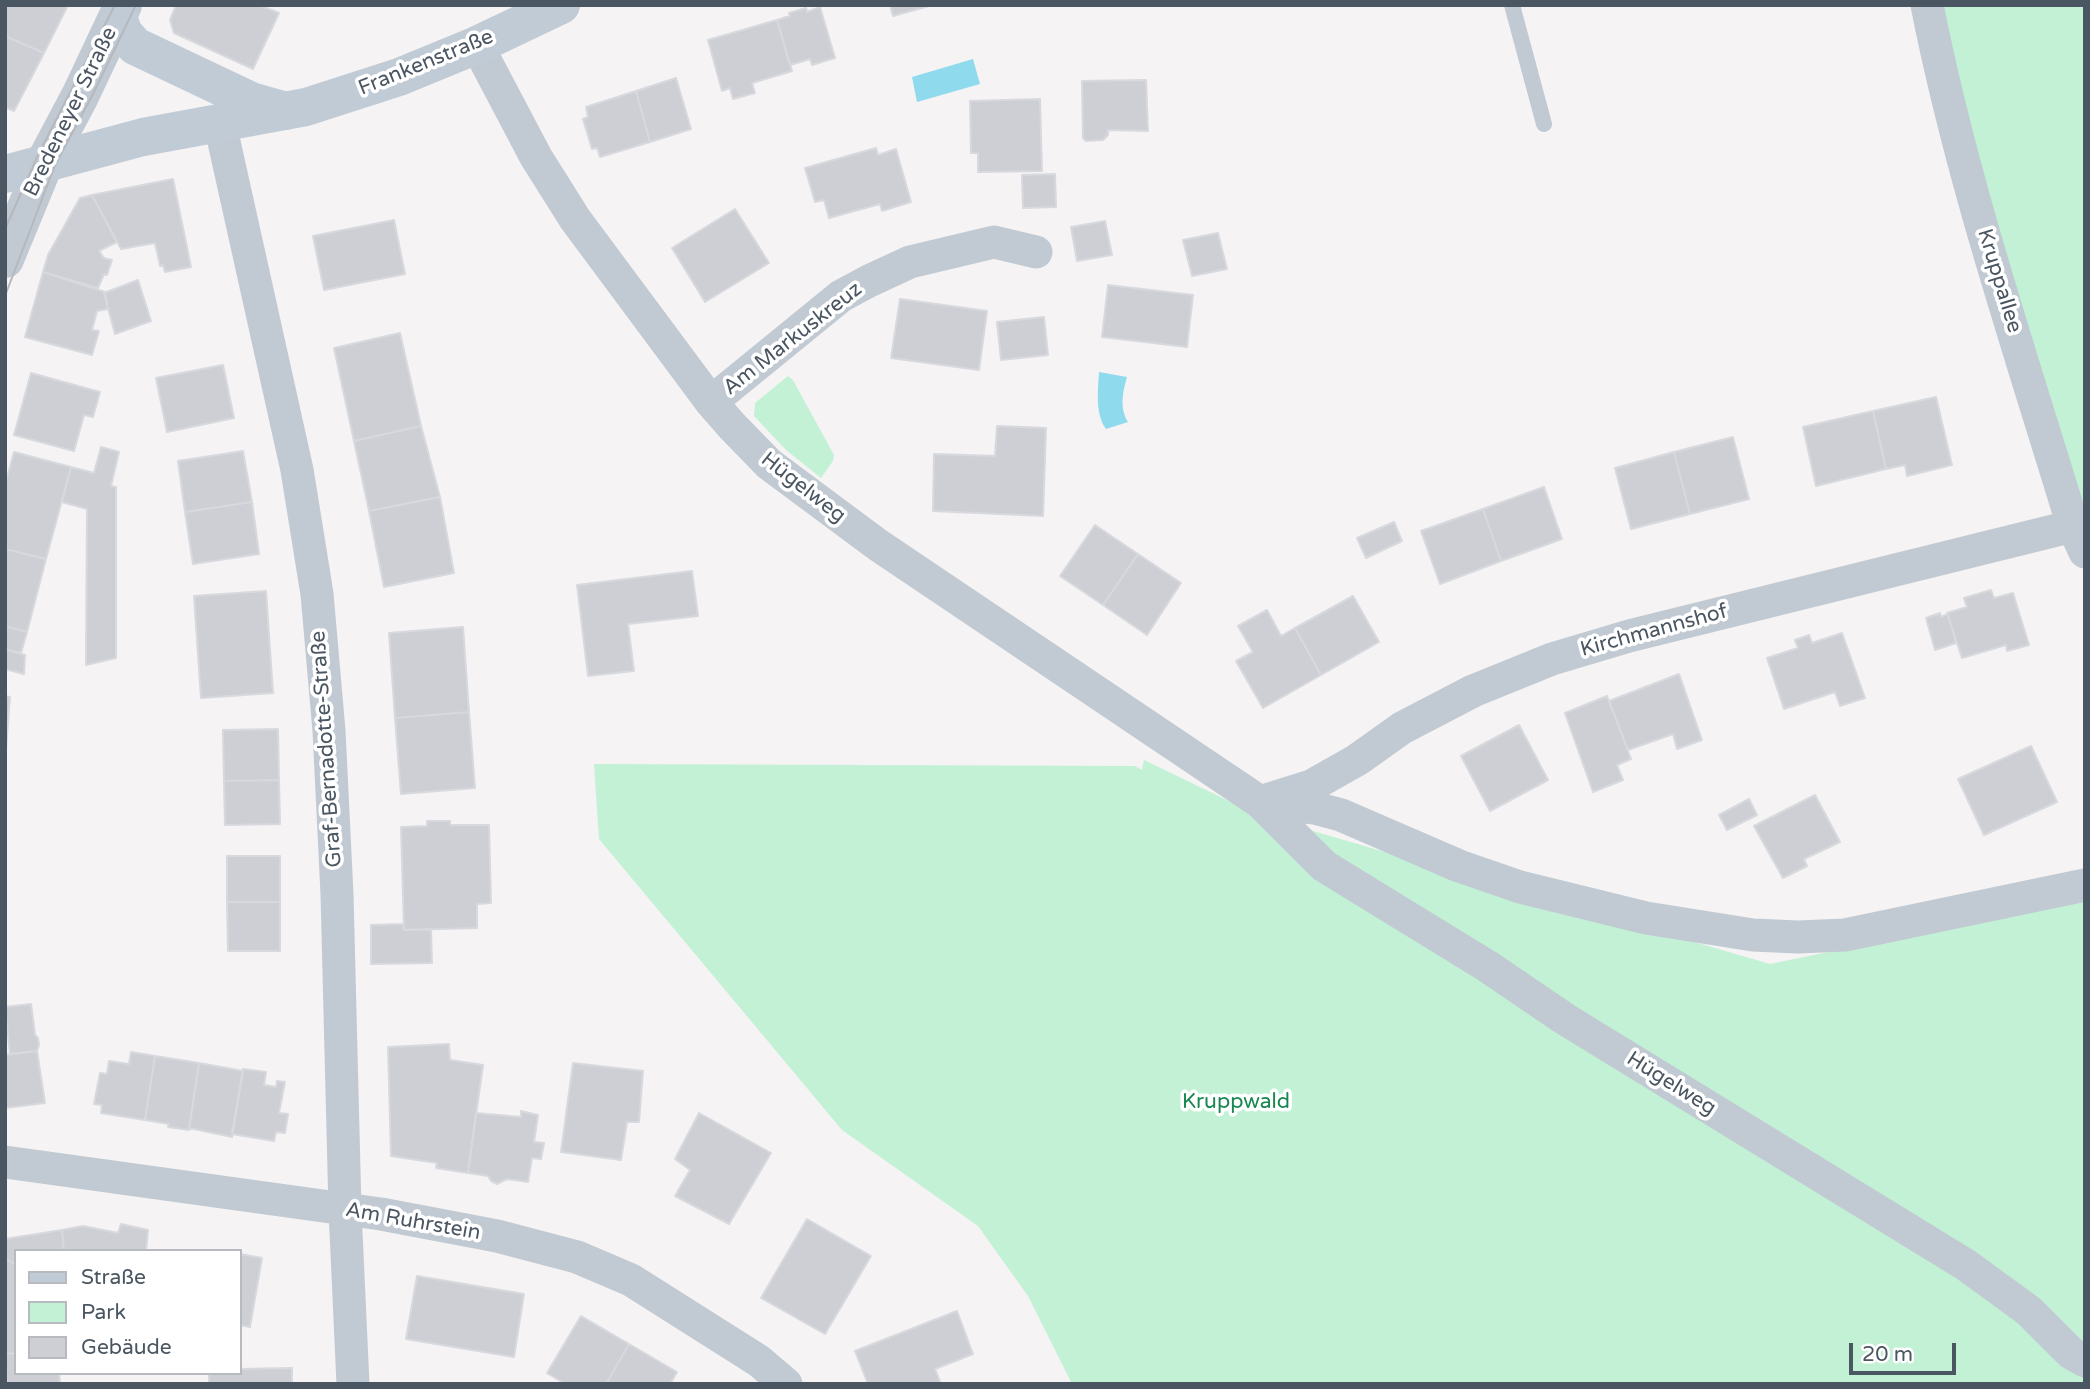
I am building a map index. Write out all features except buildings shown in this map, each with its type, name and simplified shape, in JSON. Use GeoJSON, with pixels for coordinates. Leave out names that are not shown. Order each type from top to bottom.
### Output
{"type":"FeatureCollection","features":[{"type":"Feature","properties":{"kind":"main road","name":"Frankenstraße"},"geometry":{"type":"LineString","coordinates":[[5,174],[142,138],[288,111],[388,81],[477,45],[561,5]]}},
{"type":"Feature","properties":{"kind":"main road"},"geometry":{"type":"LineString","coordinates":[[120,10],[122,32],[135,47],[251,102],[288,111]]}},
{"type":"Feature","properties":{"kind":"street","name":"Kruppallee"},"geometry":{"type":"LineString","coordinates":[[1927,5],[1946,90],[1984,232],[2079,539]]}},
{"type":"Feature","properties":{"kind":"street","name":"Bredeneyer Straße"},"geometry":{"type":"LineString","coordinates":[[5,259],[45,162],[80,96],[120,10]]}},
{"type":"Feature","properties":{"kind":"street","name":"Hügelweg"},"geometry":{"type":"LineString","coordinates":[[477,45],[536,157],[575,219],[711,402],[769,464],[878,545],[1260,802],[1324,866],[1487,966],[1565,1019],[1966,1265],[2029,1311],[2071,1353],[2085,1361]]}},
{"type":"Feature","properties":{"kind":"street","name":"Graf-Bernadotte-Straße"},"geometry":{"type":"LineString","coordinates":[[220,124],[297,470],[317,594],[329,731],[353,1384]]}},
{"type":"Feature","properties":{"kind":"street","name":"Am Markuskreuz"},"geometry":{"type":"LineString","coordinates":[[711,402],[841,296],[869,281],[911,262],[994,242],[1037,252]]}},
{"type":"Feature","properties":{"kind":"street","name":"Kirchmannshof"},"geometry":{"type":"LineString","coordinates":[[1260,802],[1311,786],[1357,760],[1402,728],[1473,691],[1552,659],[1642,632],[2079,539]]}},
{"type":"Feature","properties":{"kind":"street","name":"Hügelweg"},"geometry":{"type":"LineString","coordinates":[[1260,802],[1315,808],[1341,815],[1458,866],[1520,887],[1646,918],[1753,935],[1845,935],[2085,885]]}},
{"type":"Feature","properties":{"kind":"street","name":"Am Ruhrstein"},"geometry":{"type":"LineString","coordinates":[[5,1162],[345,1210],[497,1236],[578,1257],[631,1280],[759,1362],[786,1384]]}},
{"type":"Feature","properties":{"kind":"lane"},"geometry":{"type":"LineString","coordinates":[[1512,5],[1544,124]]}},
{"type":"Feature","properties":{"kind":"green space"},"geometry":{"type":"Polygon","coordinates":[[[1931,5],[2085,5],[2085,568],[1931,5]]]}},
{"type":"Feature","properties":{"kind":"green space"},"geometry":{"type":"Polygon","coordinates":[[[788,376],[793,380],[834,455],[821,478],[786,450],[754,416],[755,403],[788,376]]]}},
{"type":"Feature","properties":{"kind":"green space","name":"Kruppwald"},"geometry":{"type":"Polygon","coordinates":[[[1144,760],[1258,815],[1770,964],[2085,897],[2085,1384],[1072,1384],[1028,1296],[978,1226],[842,1130],[599,839],[594,764],[1135,766],[1142,770],[1144,760]]]}},
{"type":"Feature","properties":{"kind":"water"},"geometry":{"type":"Polygon","coordinates":[[[973,59],[980,84],[917,102],[912,77],[973,59]]]}},
{"type":"Feature","properties":{"kind":"water"},"geometry":{"type":"Polygon","coordinates":[[[1099,372],[1127,377],[1123,405],[1128,422],[1106,429],[1102,423],[1098,402],[1099,372]]]}},
{"type":"Feature","properties":{"kind":"tram line"},"geometry":{"type":"LineString","coordinates":[[5,229],[39,153],[115,5]]}},
{"type":"Feature","properties":{"kind":"tram line"},"geometry":{"type":"LineString","coordinates":[[5,296],[55,165],[136,5]]}}]}
